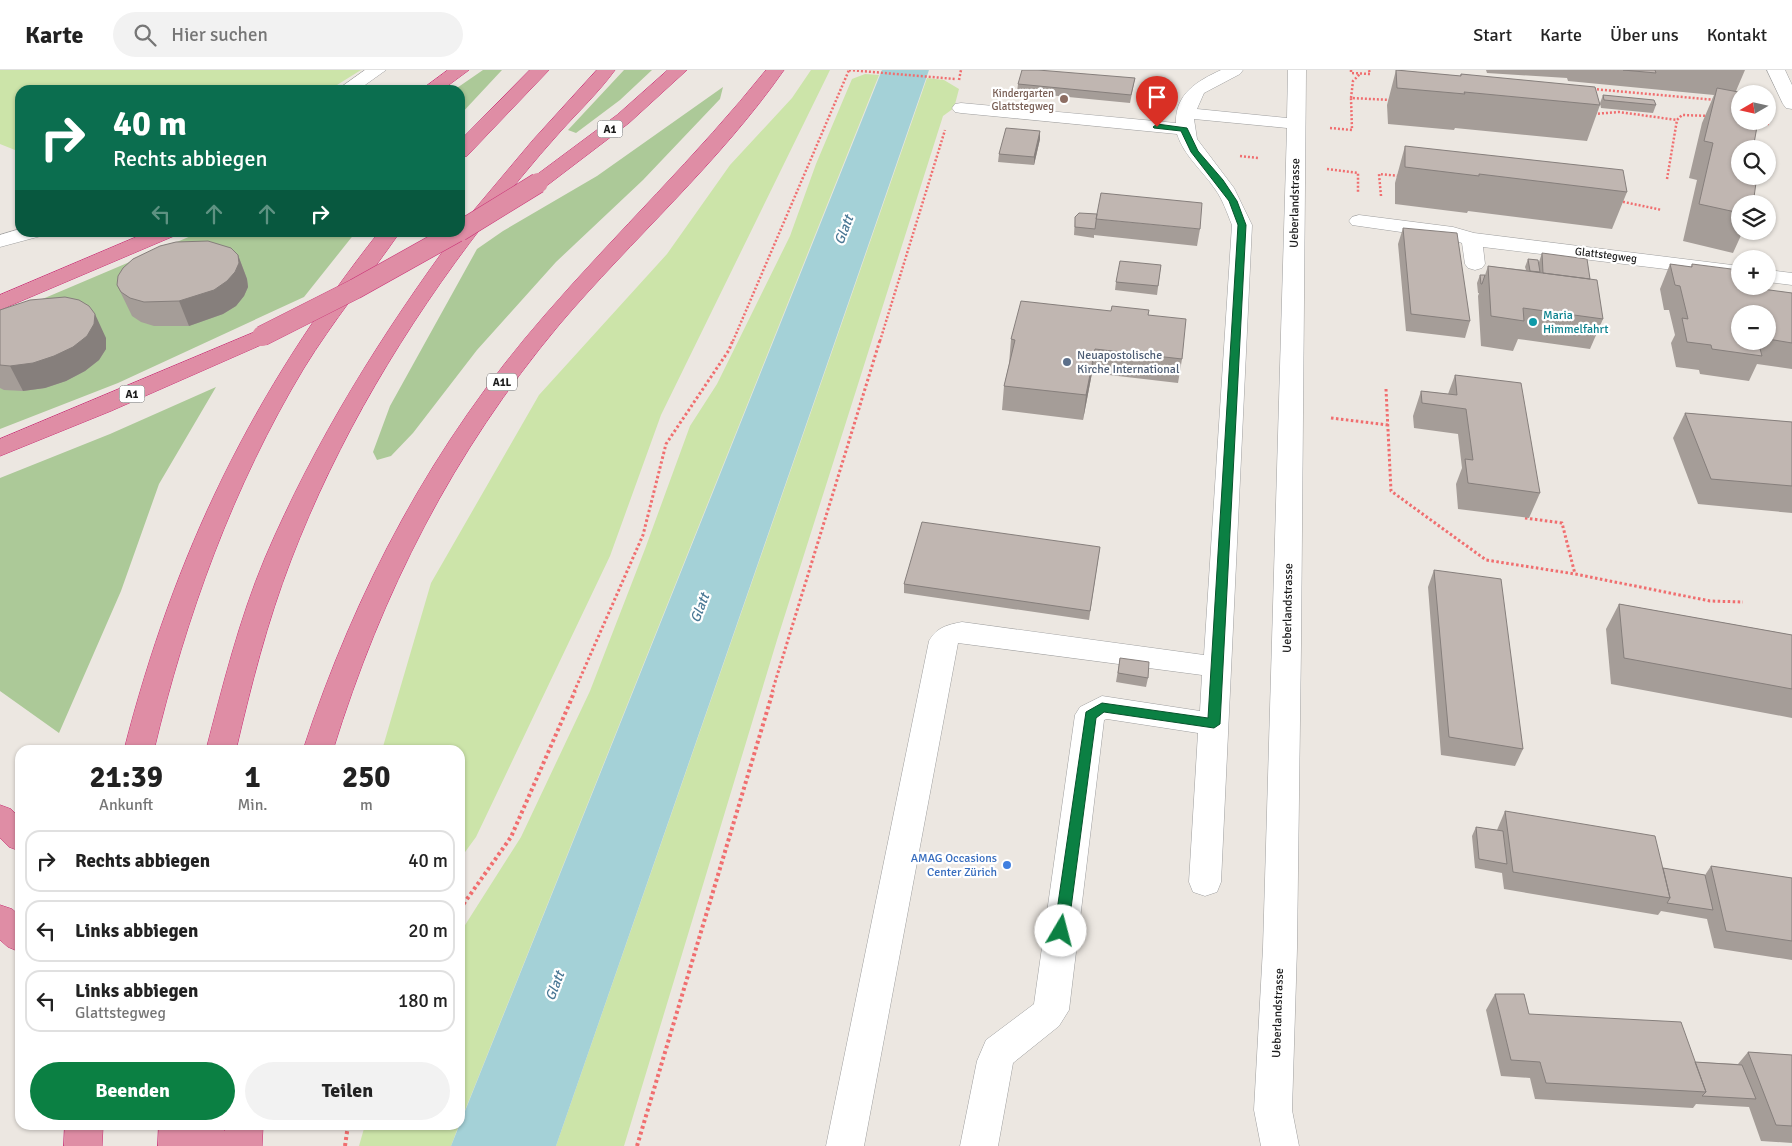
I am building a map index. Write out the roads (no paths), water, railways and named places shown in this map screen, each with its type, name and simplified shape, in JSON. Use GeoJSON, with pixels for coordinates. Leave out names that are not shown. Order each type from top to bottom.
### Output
{"type":"FeatureCollection","features":[{"type":"Feature","properties":{"kind":"highway"},"geometry":{"type":"LineString","coordinates":[[438,85],[460,70]]}},
{"type":"Feature","properties":{"kind":"highway"},"geometry":{"type":"LineString","coordinates":[[465,147],[540,70]]}},
{"type":"Feature","properties":{"kind":"highway"},"geometry":{"type":"LineString","coordinates":[[465,236],[541,141],[606,70]]}},
{"type":"Feature","properties":{"kind":"highway","name":"A1"},"geometry":{"type":"LineString","coordinates":[[465,228],[538,183],[616,125],[678,70]]}},
{"type":"Feature","properties":{"kind":"highway","name":"A1L"},"geometry":{"type":"LineString","coordinates":[[320,745],[349,660],[387,572],[432,484],[474,419],[551,321],[708,151],[775,70]]}},
{"type":"Feature","properties":{"kind":"highway"},"geometry":{"type":"LineString","coordinates":[[0,303],[155,237]]}},
{"type":"Feature","properties":{"kind":"highway"},"geometry":{"type":"LineString","coordinates":[[140,745],[168,648],[196,568],[227,494],[259,429],[292,370],[326,317],[386,237]]}},
{"type":"Feature","properties":{"kind":"highway","name":"A1"},"geometry":{"type":"LineString","coordinates":[[0,448],[112,403],[262,336],[355,289],[450,237]]}},
{"type":"Feature","properties":{"kind":"highway"},"geometry":{"type":"LineString","coordinates":[[222,745],[240,670],[271,576],[306,492],[363,384],[437,271],[464,237]]}},
{"type":"Feature","properties":{"kind":"highway"},"geometry":{"type":"LineString","coordinates":[[0,818],[15,833]]}},
{"type":"Feature","properties":{"kind":"highway"},"geometry":{"type":"LineString","coordinates":[[0,919],[15,932]]}},
{"type":"Feature","properties":{"kind":"highway"},"geometry":{"type":"LineString","coordinates":[[83,1146],[84,1130]]}},
{"type":"Feature","properties":{"kind":"highway"},"geometry":{"type":"LineString","coordinates":[[178,1130],[178,1146]]}},
{"type":"Feature","properties":{"kind":"highway"},"geometry":{"type":"LineString","coordinates":[[197,1130],[214,1146]]}},
{"type":"Feature","properties":{"kind":"highway"},"geometry":{"type":"LineString","coordinates":[[215,1130],[220,1146]]}},
{"type":"Feature","properties":{"kind":"highway"},"geometry":{"type":"LineString","coordinates":[[243,1146],[244,1130]]}},
{"type":"Feature","properties":{"kind":"street"},"geometry":{"type":"LineString","coordinates":[[354,85],[377,70]]}},
{"type":"Feature","properties":{"kind":"street"},"geometry":{"type":"LineString","coordinates":[[1205,882],[1242,225],[1233,201],[1220,182],[1194,152],[1185,121],[1194,93],[1204,85],[1234,70]]}},
{"type":"Feature","properties":{"kind":"street","name":"Ueberlandstrasse"},"geometry":{"type":"LineString","coordinates":[[1280,1146],[1273,1110],[1280,948],[1297,70]]}},
{"type":"Feature","properties":{"kind":"street"},"geometry":{"type":"LineString","coordinates":[[1776,70],[1792,104]]}},
{"type":"Feature","properties":{"kind":"street"},"geometry":{"type":"LineString","coordinates":[[961,108],[1185,121],[1297,124]]}},
{"type":"Feature","properties":{"kind":"street","name":"Glattstegweg"},"geometry":{"type":"LineString","coordinates":[[1359,221],[1453,233],[1472,239],[1731,271]]}},
{"type":"Feature","properties":{"kind":"street"},"geometry":{"type":"LineString","coordinates":[[0,241],[15,237]]}},
{"type":"Feature","properties":{"kind":"street"},"geometry":{"type":"LineString","coordinates":[[1472,239],[1475,264]]}},
{"type":"Feature","properties":{"kind":"street"},"geometry":{"type":"LineString","coordinates":[[1776,277],[1792,279]]}},
{"type":"Feature","properties":{"kind":"street"},"geometry":{"type":"LineString","coordinates":[[845,1146],[943,641],[949,635],[962,632],[1217,667]]}},
{"type":"Feature","properties":{"kind":"street"},"geometry":{"type":"LineString","coordinates":[[979,1146],[995,1061],[1000,1052],[1046,1016],[1050,1010],[1090,715],[1102,707],[1214,724]]}},
{"type":"Feature","properties":{"kind":"street"},"geometry":{"type":"LineString","coordinates":[[1263,1146],[1273,1110]]}},
{"type":"Feature","properties":{"kind":"water","name":"Glatt"},"geometry":{"type":"Polygon","coordinates":[[[882,70],[929,70],[556,1146],[451,1146],[457,1130],[465,1130],[465,1111],[882,70]]]}},
{"type":"Feature","properties":{"kind":"place","name":"Kindergarten Glattstegweg"},"geometry":{"type":"Point","coordinates":[1064,99]}},
{"type":"Feature","properties":{"kind":"place","name":"Maria Himmelfahrt"},"geometry":{"type":"Point","coordinates":[1533,322]}},
{"type":"Feature","properties":{"kind":"place","name":"Neuapostolische Kirche International"},"geometry":{"type":"Point","coordinates":[1067,362]}},
{"type":"Feature","properties":{"kind":"place","name":"AMAG Occasions Center Zürich"},"geometry":{"type":"Point","coordinates":[1007,865]}}]}
